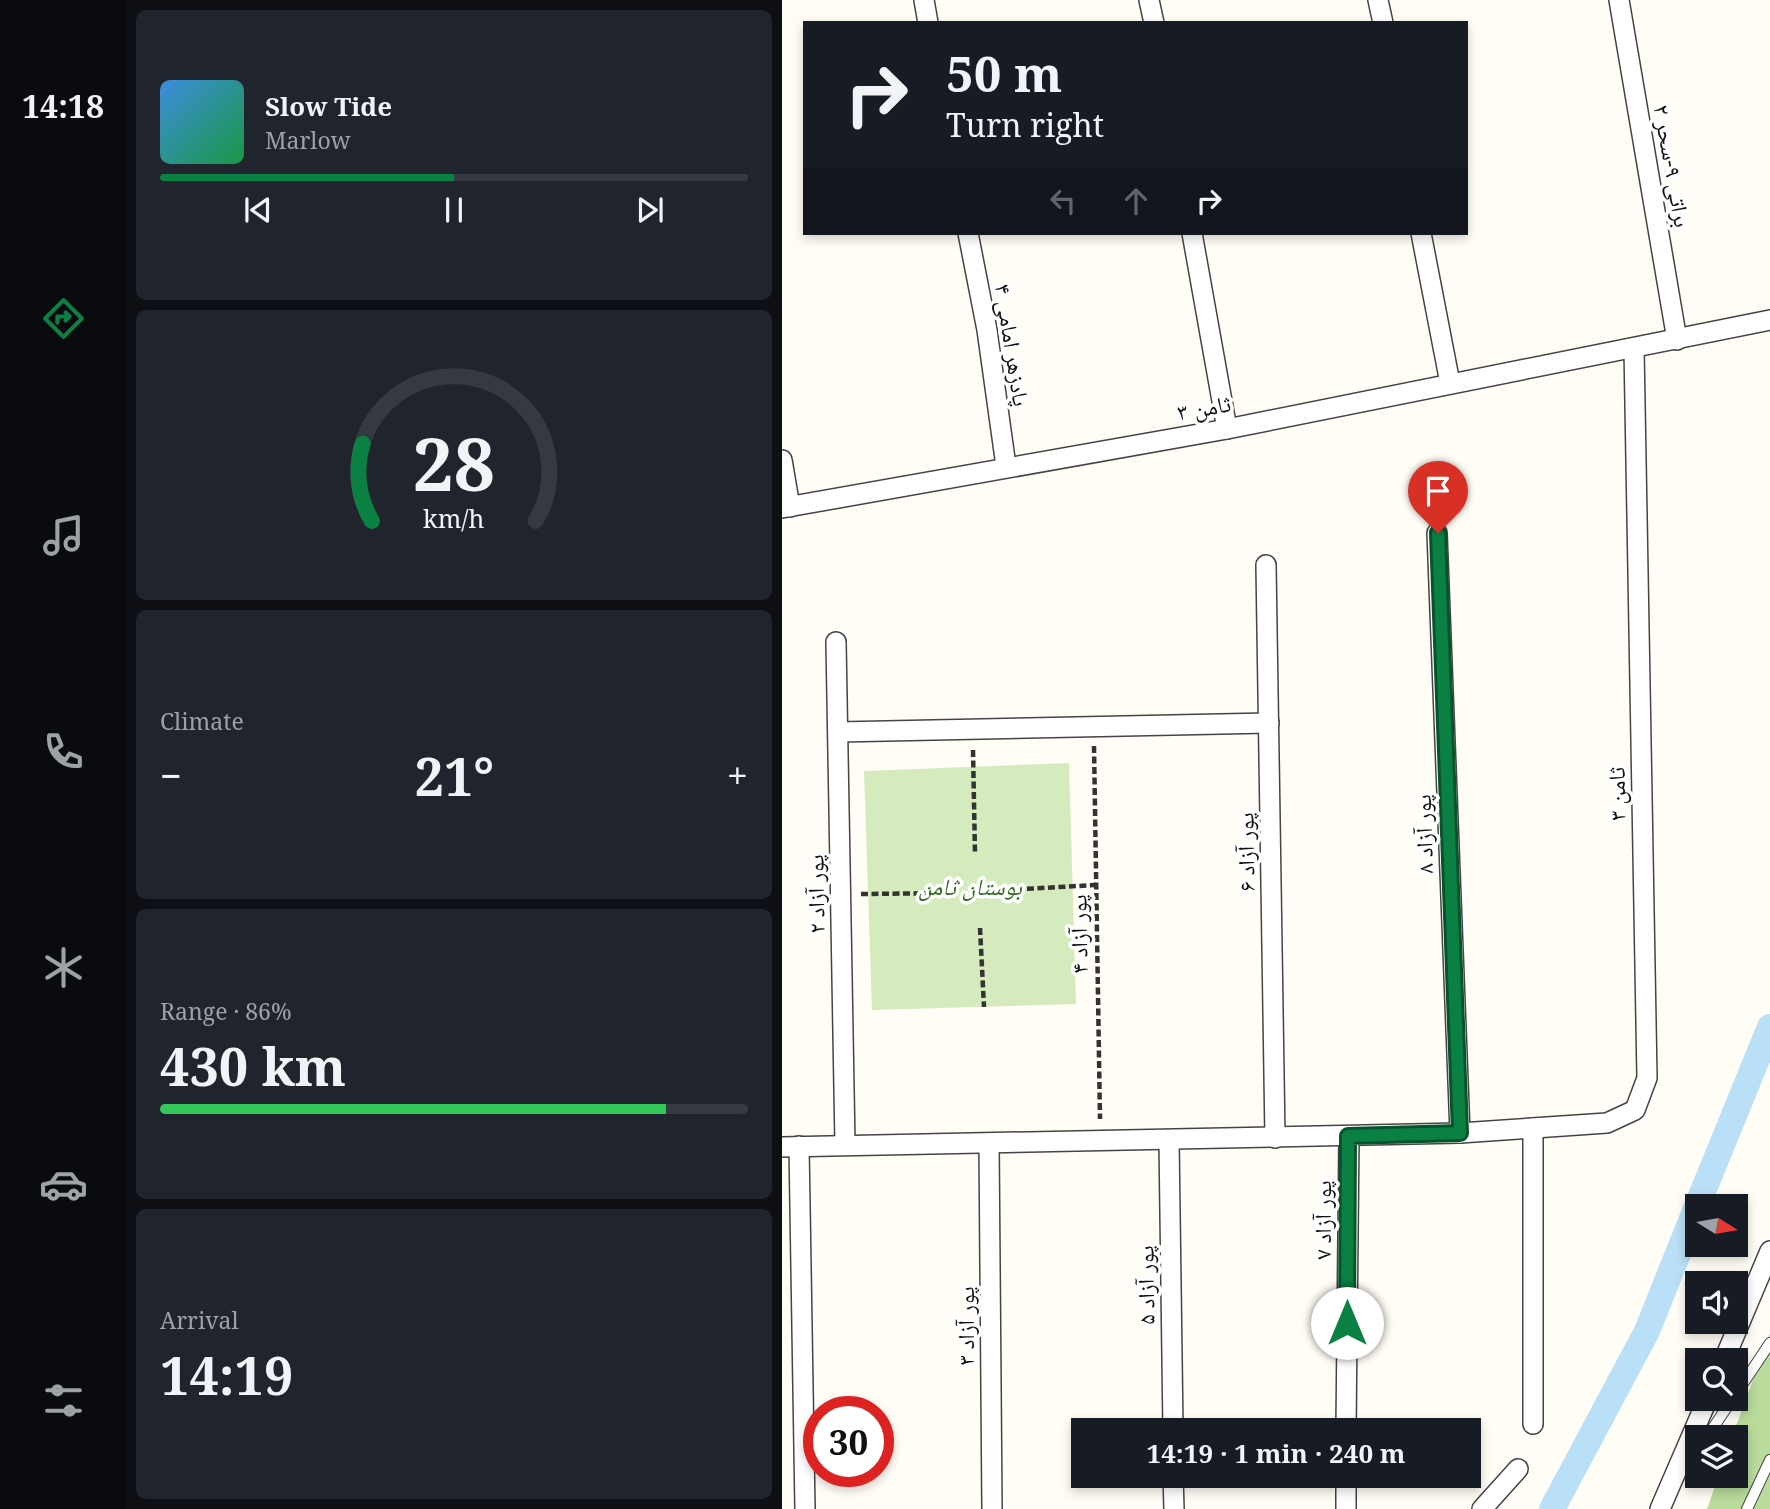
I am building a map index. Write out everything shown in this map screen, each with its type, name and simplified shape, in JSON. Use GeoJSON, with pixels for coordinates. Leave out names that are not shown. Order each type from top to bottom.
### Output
{"type":"FeatureCollection","features":[{"type":"Feature","properties":{"kind":"street"},"geometry":{"type":"LineString","coordinates":[[924,0],[928,21]]}},
{"type":"Feature","properties":{"kind":"street"},"geometry":{"type":"LineString","coordinates":[[1150,0],[1154,21]]}},
{"type":"Feature","properties":{"kind":"street"},"geometry":{"type":"LineString","coordinates":[[1378,0],[1382,21]]}},
{"type":"Feature","properties":{"kind":"street","name":"براتی ۹-سحر ۲"},"geometry":{"type":"LineString","coordinates":[[1619,0],[1677,340]]}},
{"type":"Feature","properties":{"kind":"street","name":"پادزهر امامی ۴"},"geometry":{"type":"LineString","coordinates":[[968,235],[987,330],[1006,466]]}},
{"type":"Feature","properties":{"kind":"street"},"geometry":{"type":"LineString","coordinates":[[1192,235],[1227,429]]}},
{"type":"Feature","properties":{"kind":"street"},"geometry":{"type":"LineString","coordinates":[[1421,235],[1450,383]]}},
{"type":"Feature","properties":{"kind":"street","name":"ثامن ۳"},"geometry":{"type":"LineString","coordinates":[[786,507],[1227,429],[1770,320]]}},
{"type":"Feature","properties":{"kind":"street","name":"ثامن ۳"},"geometry":{"type":"LineString","coordinates":[[1533,1128],[1607,1123],[1635,1110],[1647,1078],[1634,348]]}},
{"type":"Feature","properties":{"kind":"street"},"geometry":{"type":"LineString","coordinates":[[782,460],[786,507]]}},
{"type":"Feature","properties":{"kind":"street","name":"پور آزاد ۸"},"geometry":{"type":"LineString","coordinates":[[1438,533],[1460,1133]]}},
{"type":"Feature","properties":{"kind":"street","name":"پور آزاد ۶"},"geometry":{"type":"LineString","coordinates":[[1266,565],[1276,1138]]}},
{"type":"Feature","properties":{"kind":"street","name":"پور آزاد ۲"},"geometry":{"type":"LineString","coordinates":[[836,642],[845,1145]]}},
{"type":"Feature","properties":{"kind":"street"},"geometry":{"type":"LineString","coordinates":[[838,732],[1269,723]]}},
{"type":"Feature","properties":{"kind":"street"},"geometry":{"type":"LineString","coordinates":[[805,1509],[791,1146],[1276,1138],[1460,1133],[1533,1128],[1533,1424]]}},
{"type":"Feature","properties":{"kind":"street","name":"پور آزاد ۷"},"geometry":{"type":"LineString","coordinates":[[1346,1418],[1348,1136]]}},
{"type":"Feature","properties":{"kind":"street","name":"پور آزاد ۵"},"geometry":{"type":"LineString","coordinates":[[1169,1140],[1173,1418]]}},
{"type":"Feature","properties":{"kind":"street","name":"پور آزاد ۳"},"geometry":{"type":"LineString","coordinates":[[989,1143],[992,1509]]}},
{"type":"Feature","properties":{"kind":"street"},"geometry":{"type":"LineString","coordinates":[[1729,1348],[1770,1251]]}},
{"type":"Feature","properties":{"kind":"street"},"geometry":{"type":"LineString","coordinates":[[1662,1506],[1702,1411]]}},
{"type":"Feature","properties":{"kind":"street"},"geometry":{"type":"LineString","coordinates":[[1482,1509],[1518,1469]]}},
{"type":"Feature","properties":{"kind":"street"},"geometry":{"type":"LineString","coordinates":[[1173,1488],[1174,1509]]}},
{"type":"Feature","properties":{"kind":"street"},"geometry":{"type":"LineString","coordinates":[[1346,1488],[1346,1509]]}},
{"type":"Feature","properties":{"kind":"lane"},"geometry":{"type":"LineString","coordinates":[[1748,1375],[1770,1343]]}},
{"type":"Feature","properties":{"kind":"lane"},"geometry":{"type":"LineString","coordinates":[[1747,1509],[1770,1460]]}},
{"type":"Feature","properties":{"kind":"lane"},"geometry":{"type":"LineString","coordinates":[[1662,1506],[1685,1471]]}},
{"type":"Feature","properties":{"kind":"path","name":"پور آزاد ۴"},"geometry":{"type":"LineString","coordinates":[[1093,727],[1100,1141]]}},
{"type":"Feature","properties":{"kind":"path"},"geometry":{"type":"LineString","coordinates":[[972,729],[975,854]]}},
{"type":"Feature","properties":{"kind":"path"},"geometry":{"type":"LineString","coordinates":[[1006,890],[1096,885]]}},
{"type":"Feature","properties":{"kind":"path"},"geometry":{"type":"LineString","coordinates":[[841,894],[951,893]]}},
{"type":"Feature","properties":{"kind":"path"},"geometry":{"type":"LineString","coordinates":[[980,928],[984,1007]]}},
{"type":"Feature","properties":{"kind":"green space","name":"بوستان ثامن"},"geometry":{"type":"Polygon","coordinates":[[[1069,763],[1076,1004],[872,1010],[864,771],[1069,763]]]}},
{"type":"Feature","properties":{"kind":"green space"},"geometry":{"type":"Polygon","coordinates":[[[1770,1333],[1770,1509],[1707,1509],[1714,1488],[1748,1488],[1748,1425],[1736,1425],[1742,1411],[1748,1411],[1748,1393],[1770,1333]]]}},
{"type":"Feature","properties":{"kind":"waterway"},"geometry":{"type":"LineString","coordinates":[[1702,1194],[1770,1027]]}},
{"type":"Feature","properties":{"kind":"waterway"},"geometry":{"type":"LineString","coordinates":[[1552,1509],[1647,1331],[1685,1236]]}},
{"type":"Feature","properties":{"kind":"route"},"geometry":{"type":"LineString","coordinates":[[1347,1323],[1348,1136],[1460,1133],[1438,533]]}}]}
